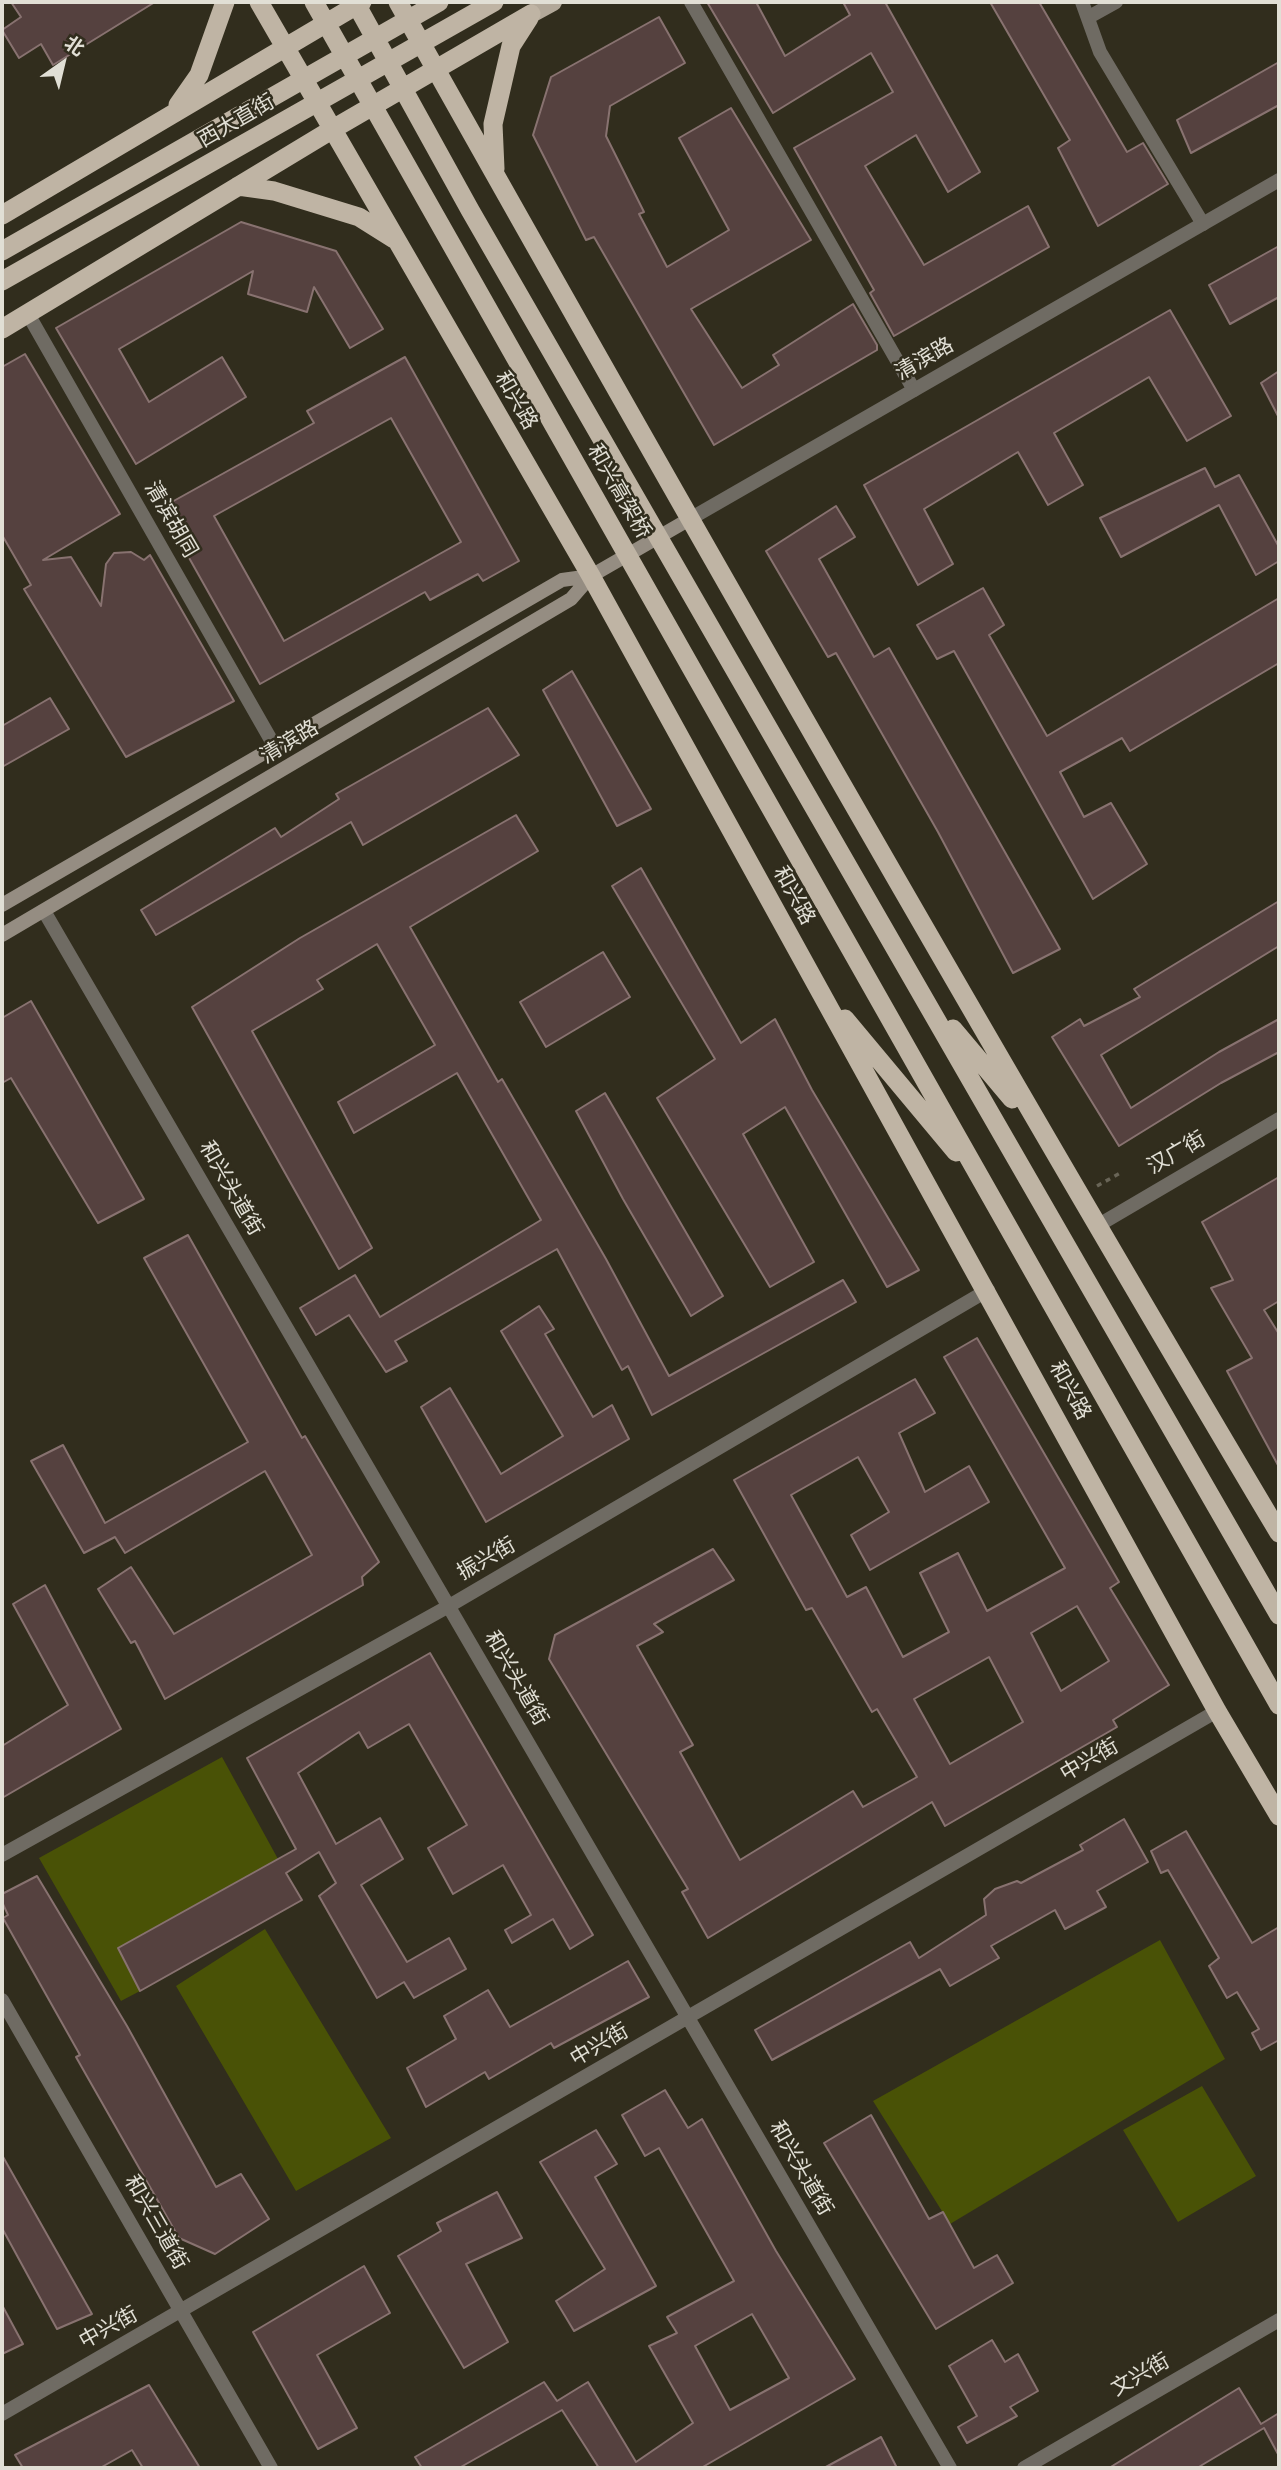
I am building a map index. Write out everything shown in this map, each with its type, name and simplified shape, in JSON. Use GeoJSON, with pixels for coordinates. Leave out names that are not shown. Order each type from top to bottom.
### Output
{"type":"FeatureCollection","features":[{"type":"Feature","properties":{"kind":"highway"},"geometry":{"type":"LineString","coordinates":[[173,113],[199,75],[225,2]]}},
{"type":"Feature","properties":{"kind":"highway","name":"和兴路"},"geometry":{"type":"LineString","coordinates":[[259,2],[591,576],[813,981],[988,1290],[1217,1710],[1279,1816]]}},
{"type":"Feature","properties":{"kind":"highway","name":"和兴高架桥"},"geometry":{"type":"LineString","coordinates":[[314,2],[883,1004]]}},
{"type":"Feature","properties":{"kind":"highway","name":"和兴高架桥"},"geometry":{"type":"LineString","coordinates":[[355,2],[470,210],[916,985]]}},
{"type":"Feature","properties":{"kind":"highway"},"geometry":{"type":"LineString","coordinates":[[2,215],[362,2]]}},
{"type":"Feature","properties":{"kind":"highway"},"geometry":{"type":"LineString","coordinates":[[398,2],[688,520],[1045,1139],[1279,1533]]}},
{"type":"Feature","properties":{"kind":"highway","name":"西大直街"},"geometry":{"type":"LineString","coordinates":[[2,251],[439,2]]}},
{"type":"Feature","properties":{"kind":"highway","name":"西大直街"},"geometry":{"type":"LineString","coordinates":[[2,281],[494,2]]}},
{"type":"Feature","properties":{"kind":"highway"},"geometry":{"type":"LineString","coordinates":[[2,329],[333,129],[531,15]]}},
{"type":"Feature","properties":{"kind":"highway"},"geometry":{"type":"LineString","coordinates":[[495,174],[493,124],[511,46],[531,15]]}},
{"type":"Feature","properties":{"kind":"highway"},"geometry":{"type":"LineString","coordinates":[[238,186],[274,191],[359,217],[396,241]]}},
{"type":"Feature","properties":{"kind":"highway"},"geometry":{"type":"LineString","coordinates":[[813,981],[988,1191]]}},
{"type":"Feature","properties":{"kind":"highway"},"geometry":{"type":"LineString","coordinates":[[916,985],[1045,1139]]}},
{"type":"Feature","properties":{"kind":"highway"},"geometry":{"type":"LineString","coordinates":[[916,985],[1279,1615]]}},
{"type":"Feature","properties":{"kind":"highway","name":"和兴路"},"geometry":{"type":"LineString","coordinates":[[883,1004],[1279,1705]]}},
{"type":"Feature","properties":{"kind":"main road"},"geometry":{"type":"LineString","coordinates":[[531,15],[554,2]]}},
{"type":"Feature","properties":{"kind":"main road","name":"清滨路"},"geometry":{"type":"LineString","coordinates":[[2,935],[571,599],[591,576],[688,520]]}},
{"type":"Feature","properties":{"kind":"main road","name":"清滨路"},"geometry":{"type":"LineString","coordinates":[[2,905],[562,580],[591,576]]}},
{"type":"Feature","properties":{"kind":"street"},"geometry":{"type":"LineString","coordinates":[[691,2],[914,390]]}},
{"type":"Feature","properties":{"kind":"street"},"geometry":{"type":"LineString","coordinates":[[1082,2],[1100,52],[1203,225]]}},
{"type":"Feature","properties":{"kind":"street"},"geometry":{"type":"LineString","coordinates":[[1089,17],[1116,2]]}},
{"type":"Feature","properties":{"kind":"street","name":"清滨路"},"geometry":{"type":"LineString","coordinates":[[688,520],[1279,180]]}},
{"type":"Feature","properties":{"kind":"street","name":"清滨胡同"},"geometry":{"type":"LineString","coordinates":[[28,314],[275,747]]}},
{"type":"Feature","properties":{"kind":"street","name":"和兴头道街"},"geometry":{"type":"LineString","coordinates":[[44,911],[950,2468]]}},
{"type":"Feature","properties":{"kind":"street","name":"汉广街"},"geometry":{"type":"LineString","coordinates":[[1097,1226],[1279,1119]]}},
{"type":"Feature","properties":{"kind":"street","name":"振兴街"},"geometry":{"type":"LineString","coordinates":[[2,1855],[449,1606],[988,1290]]}},
{"type":"Feature","properties":{"kind":"street","name":"中兴街"},"geometry":{"type":"LineString","coordinates":[[2,2414],[689,2019],[1217,1710]]}},
{"type":"Feature","properties":{"kind":"street","name":"和兴三道街"},"geometry":{"type":"LineString","coordinates":[[2,2000],[271,2468]]}},
{"type":"Feature","properties":{"kind":"street","name":"文兴街"},"geometry":{"type":"LineString","coordinates":[[1024,2468],[1279,2320]]}},
{"type":"Feature","properties":{"kind":"green space"},"geometry":{"type":"Polygon","coordinates":[[[222,1757],[278,1859],[118,1948],[140,1991],[121,2001],[39,1858],[222,1757]]]}},
{"type":"Feature","properties":{"kind":"green space"},"geometry":{"type":"Polygon","coordinates":[[[265,1929],[391,2138],[296,2191],[176,1986],[265,1929]]]}},
{"type":"Feature","properties":{"kind":"green space"},"geometry":{"type":"Polygon","coordinates":[[[1160,1940],[1225,2059],[950,2224],[873,2101],[1160,1940]]]}},
{"type":"Feature","properties":{"kind":"green space"},"geometry":{"type":"Polygon","coordinates":[[[1202,2086],[1256,2176],[1178,2222],[1123,2130],[1202,2086]]]}},
{"type":"Feature","properties":{"kind":"building"},"geometry":{"type":"Polygon","coordinates":[[[11,2],[155,2],[53,65],[41,44],[19,58],[2,30],[21,17],[11,2]]]}},
{"type":"Feature","properties":{"kind":"building"},"geometry":{"type":"Polygon","coordinates":[[[707,2],[756,2],[785,56],[850,15],[843,2],[885,2],[980,172],[948,192],[916,135],[865,166],[924,265],[1028,206],[1049,247],[894,336],[870,293],[874,290],[794,148],[893,92],[871,53],[773,113],[707,2]]]}},
{"type":"Feature","properties":{"kind":"building"},"geometry":{"type":"Polygon","coordinates":[[[990,2],[1039,2],[1127,152],[1143,143],[1168,184],[1098,226],[1058,148],[1070,140],[990,2]]]}},
{"type":"Feature","properties":{"kind":"building"},"geometry":{"type":"Polygon","coordinates":[[[659,17],[685,63],[610,106],[606,136],[644,212],[639,214],[667,267],[729,230],[679,138],[731,108],[811,240],[691,309],[742,388],[779,365],[773,355],[853,304],[877,345],[877,350],[714,445],[594,237],[586,240],[533,135],[551,77],[659,17]]]}},
{"type":"Feature","properties":{"kind":"building"},"geometry":{"type":"Polygon","coordinates":[[[1279,62],[1279,105],[1191,153],[1177,120],[1279,62]]]}},
{"type":"Feature","properties":{"kind":"building"},"geometry":{"type":"Polygon","coordinates":[[[241,222],[336,251],[383,329],[350,348],[314,287],[307,312],[248,294],[253,271],[119,349],[149,402],[222,357],[246,397],[136,464],[56,328],[241,222]]]}},
{"type":"Feature","properties":{"kind":"building"},"geometry":{"type":"Polygon","coordinates":[[[1279,246],[1279,297],[1230,324],[1209,285],[1279,246]]]}},
{"type":"Feature","properties":{"kind":"building"},"geometry":{"type":"Polygon","coordinates":[[[1170,310],[1231,416],[1187,441],[1149,377],[1054,433],[1083,485],[1048,505],[1018,452],[924,509],[953,564],[918,585],[864,485],[1170,310]]]}},
{"type":"Feature","properties":{"kind":"building"},"geometry":{"type":"Polygon","coordinates":[[[25,354],[120,514],[43,560],[71,557],[101,606],[106,564],[114,553],[131,552],[144,560],[150,555],[234,701],[126,757],[24,589],[31,585],[2,535],[2,367],[25,354]]]}},
{"type":"Feature","properties":{"kind":"building"},"geometry":{"type":"Polygon","coordinates":[[[405,357],[519,561],[483,581],[478,574],[430,600],[425,592],[260,684],[161,508],[314,423],[307,411],[405,357]],[[391,418],[214,516],[284,641],[461,542],[391,418]]]}},
{"type":"Feature","properties":{"kind":"building"},"geometry":{"type":"Polygon","coordinates":[[[1279,371],[1279,418],[1261,383],[1279,371]]]}},
{"type":"Feature","properties":{"kind":"building"},"geometry":{"type":"Polygon","coordinates":[[[1205,468],[1215,487],[1239,475],[1279,547],[1279,561],[1256,575],[1219,505],[1121,557],[1100,518],[1205,468]]]}},
{"type":"Feature","properties":{"kind":"building"},"geometry":{"type":"Polygon","coordinates":[[[836,506],[855,537],[819,559],[874,657],[889,648],[1060,949],[1013,973],[938,832],[836,653],[828,657],[766,551],[836,506]]]}},
{"type":"Feature","properties":{"kind":"building"},"geometry":{"type":"Polygon","coordinates":[[[983,588],[1004,625],[989,635],[1047,736],[1279,598],[1279,663],[1130,751],[1122,738],[1060,772],[1084,817],[1111,803],[1147,864],[1093,899],[954,651],[937,659],[917,625],[983,588]]]}},
{"type":"Feature","properties":{"kind":"building"},"geometry":{"type":"Polygon","coordinates":[[[572,671],[651,809],[617,826],[543,690],[572,671]]]}},
{"type":"Feature","properties":{"kind":"building"},"geometry":{"type":"Polygon","coordinates":[[[50,698],[69,729],[2,767],[2,726],[50,698]]]}},
{"type":"Feature","properties":{"kind":"building"},"geometry":{"type":"Polygon","coordinates":[[[488,708],[519,755],[363,845],[351,822],[156,935],[141,910],[275,828],[281,837],[339,799],[336,794],[488,708]]]}},
{"type":"Feature","properties":{"kind":"building"},"geometry":{"type":"Polygon","coordinates":[[[516,815],[538,851],[410,927],[498,1082],[502,1079],[606,1259],[669,1376],[843,1280],[856,1302],[652,1415],[628,1366],[622,1370],[557,1249],[395,1341],[407,1361],[386,1372],[349,1315],[316,1335],[300,1308],[355,1275],[380,1317],[541,1220],[457,1073],[354,1133],[338,1102],[435,1045],[377,944],[317,980],[323,989],[252,1031],[372,1248],[339,1269],[192,1007],[300,938],[516,815]]]}},
{"type":"Feature","properties":{"kind":"building"},"geometry":{"type":"Polygon","coordinates":[[[641,868],[741,1043],[775,1019],[812,1090],[919,1270],[887,1287],[785,1107],[743,1134],[814,1262],[770,1287],[657,1098],[715,1059],[612,886],[641,868]]]}},
{"type":"Feature","properties":{"kind":"building"},"geometry":{"type":"Polygon","coordinates":[[[1279,901],[1279,946],[1101,1055],[1131,1108],[1219,1052],[1279,1019],[1279,1052],[1221,1083],[1119,1146],[1052,1037],[1080,1019],[1084,1026],[1140,997],[1134,989],[1279,901]]]}},
{"type":"Feature","properties":{"kind":"building"},"geometry":{"type":"Polygon","coordinates":[[[603,952],[630,997],[546,1047],[520,1002],[603,952]]]}},
{"type":"Feature","properties":{"kind":"building"},"geometry":{"type":"Polygon","coordinates":[[[31,1001],[144,1199],[98,1223],[11,1078],[2,1083],[2,1018],[31,1001]]]}},
{"type":"Feature","properties":{"kind":"building"},"geometry":{"type":"Polygon","coordinates":[[[605,1093],[723,1296],[691,1316],[576,1111],[605,1093]]]}},
{"type":"Feature","properties":{"kind":"building"},"geometry":{"type":"Polygon","coordinates":[[[1279,1177],[1279,1301],[1264,1310],[1279,1334],[1279,1467],[1227,1371],[1252,1358],[1211,1288],[1233,1280],[1202,1222],[1279,1177]]]}},
{"type":"Feature","properties":{"kind":"building"},"geometry":{"type":"Polygon","coordinates":[[[188,1235],[302,1438],[305,1436],[379,1562],[362,1577],[363,1585],[165,1699],[135,1641],[131,1643],[98,1589],[131,1567],[174,1634],[312,1555],[265,1471],[125,1553],[115,1537],[84,1553],[31,1461],[63,1445],[105,1523],[248,1442],[144,1258],[188,1235]]]}},
{"type":"Feature","properties":{"kind":"building"},"geometry":{"type":"Polygon","coordinates":[[[539,1306],[554,1329],[545,1334],[593,1417],[612,1405],[629,1439],[486,1522],[421,1407],[450,1388],[501,1474],[563,1436],[501,1331],[539,1306]]]}},
{"type":"Feature","properties":{"kind":"building"},"geometry":{"type":"Polygon","coordinates":[[[977,1338],[1119,1582],[1110,1588],[1169,1685],[1113,1720],[1117,1727],[945,1826],[932,1802],[708,1938],[682,1892],[688,1889],[549,1659],[555,1635],[713,1549],[734,1580],[654,1624],[663,1632],[637,1646],[693,1745],[680,1752],[740,1860],[853,1791],[863,1807],[917,1777],[877,1709],[872,1712],[812,1608],[806,1610],[734,1480],[915,1379],[935,1413],[899,1433],[925,1492],[969,1466],[989,1502],[870,1570],[851,1535],[889,1512],[858,1457],[791,1495],[847,1597],[866,1587],[903,1657],[949,1632],[920,1573],[958,1553],[987,1611],[1065,1568],[944,1357],[977,1338]],[[1077,1606],[1031,1633],[1061,1691],[1109,1661],[1077,1606]],[[989,1657],[914,1699],[950,1764],[1023,1722],[989,1657]]]}},
{"type":"Feature","properties":{"kind":"building"},"geometry":{"type":"Polygon","coordinates":[[[45,1585],[121,1729],[2,1798],[2,1746],[68,1705],[13,1604],[45,1585]]]}},
{"type":"Feature","properties":{"kind":"building"},"geometry":{"type":"Polygon","coordinates":[[[430,1653],[593,1935],[570,1949],[553,1919],[512,1943],[505,1930],[531,1915],[503,1865],[453,1894],[428,1848],[467,1825],[409,1724],[368,1748],[359,1732],[298,1773],[336,1844],[380,1818],[403,1859],[361,1885],[407,1962],[449,1938],[466,1969],[414,1998],[404,1982],[377,1998],[319,1896],[336,1883],[319,1852],[286,1873],[302,1900],[140,1991],[118,1948],[296,1849],[247,1758],[430,1653]]]}},
{"type":"Feature","properties":{"kind":"building"},"geometry":{"type":"Polygon","coordinates":[[[1124,1819],[1148,1862],[1097,1891],[1106,1907],[1065,1929],[1055,1910],[991,1946],[999,1958],[950,1986],[940,1969],[772,2060],[755,2030],[910,1942],[919,1958],[986,1915],[984,1899],[995,1889],[1017,1881],[1021,1883],[1083,1850],[1080,1845],[1124,1819]]]}},
{"type":"Feature","properties":{"kind":"building"},"geometry":{"type":"Polygon","coordinates":[[[1186,1831],[1252,1943],[1279,1927],[1279,2040],[1261,2050],[1252,2033],[1259,2029],[1237,1992],[1227,1998],[1209,1966],[1219,1958],[1168,1870],[1161,1873],[1151,1851],[1186,1831]]]}},
{"type":"Feature","properties":{"kind":"building"},"geometry":{"type":"Polygon","coordinates":[[[37,1876],[127,2026],[216,2187],[241,2174],[269,2219],[215,2254],[179,2238],[76,2057],[80,2055],[3,1918],[8,1915],[2,1902],[2,1894],[37,1876]]]}},
{"type":"Feature","properties":{"kind":"building"},"geometry":{"type":"Polygon","coordinates":[[[628,1961],[649,1997],[554,2048],[551,2043],[489,2079],[485,2072],[426,2107],[407,2068],[456,2039],[444,2016],[488,1990],[510,2027],[628,1961]]]}},
{"type":"Feature","properties":{"kind":"building"},"geometry":{"type":"Polygon","coordinates":[[[665,2090],[688,2128],[702,2119],[776,2251],[855,2379],[701,2468],[599,2468],[562,2410],[459,2468],[422,2468],[415,2457],[544,2382],[557,2401],[588,2382],[636,2462],[693,2423],[649,2346],[677,2333],[667,2317],[734,2281],[659,2148],[645,2156],[622,2115],[665,2090]],[[752,2314],[695,2346],[730,2410],[789,2378],[752,2314]]]}},
{"type":"Feature","properties":{"kind":"building"},"geometry":{"type":"Polygon","coordinates":[[[871,2115],[929,2219],[943,2212],[974,2268],[997,2255],[1013,2283],[936,2329],[824,2143],[871,2115]]]}},
{"type":"Feature","properties":{"kind":"building"},"geometry":{"type":"Polygon","coordinates":[[[596,2130],[617,2164],[595,2177],[656,2286],[574,2331],[556,2301],[605,2269],[540,2162],[596,2130]]]}},
{"type":"Feature","properties":{"kind":"building"},"geometry":{"type":"Polygon","coordinates":[[[2,2155],[92,2314],[57,2329],[2,2228],[2,2155]]]}},
{"type":"Feature","properties":{"kind":"building"},"geometry":{"type":"Polygon","coordinates":[[[497,2192],[522,2238],[466,2264],[508,2342],[464,2368],[398,2256],[441,2231],[437,2223],[497,2192]]]}},
{"type":"Feature","properties":{"kind":"building"},"geometry":{"type":"Polygon","coordinates":[[[364,2266],[390,2313],[317,2355],[357,2428],[318,2449],[253,2332],[364,2266]]]}},
{"type":"Feature","properties":{"kind":"building"},"geometry":{"type":"Polygon","coordinates":[[[2,2305],[23,2344],[2,2354],[2,2305]]]}},
{"type":"Feature","properties":{"kind":"building"},"geometry":{"type":"Polygon","coordinates":[[[992,2340],[1005,2362],[1018,2354],[1038,2391],[1010,2407],[1017,2416],[967,2443],[958,2427],[977,2416],[949,2366],[992,2340]]]}},
{"type":"Feature","properties":{"kind":"building"},"geometry":{"type":"Polygon","coordinates":[[[149,2385],[200,2468],[143,2468],[132,2450],[100,2468],[23,2468],[15,2455],[149,2385]]]}},
{"type":"Feature","properties":{"kind":"building"},"geometry":{"type":"Polygon","coordinates":[[[1239,2388],[1261,2424],[1279,2413],[1279,2456],[1264,2428],[1197,2468],[1109,2468],[1239,2388]]]}},
{"type":"Feature","properties":{"kind":"building"},"geometry":{"type":"Polygon","coordinates":[[[881,2437],[897,2468],[824,2468],[881,2437]]]}}]}
